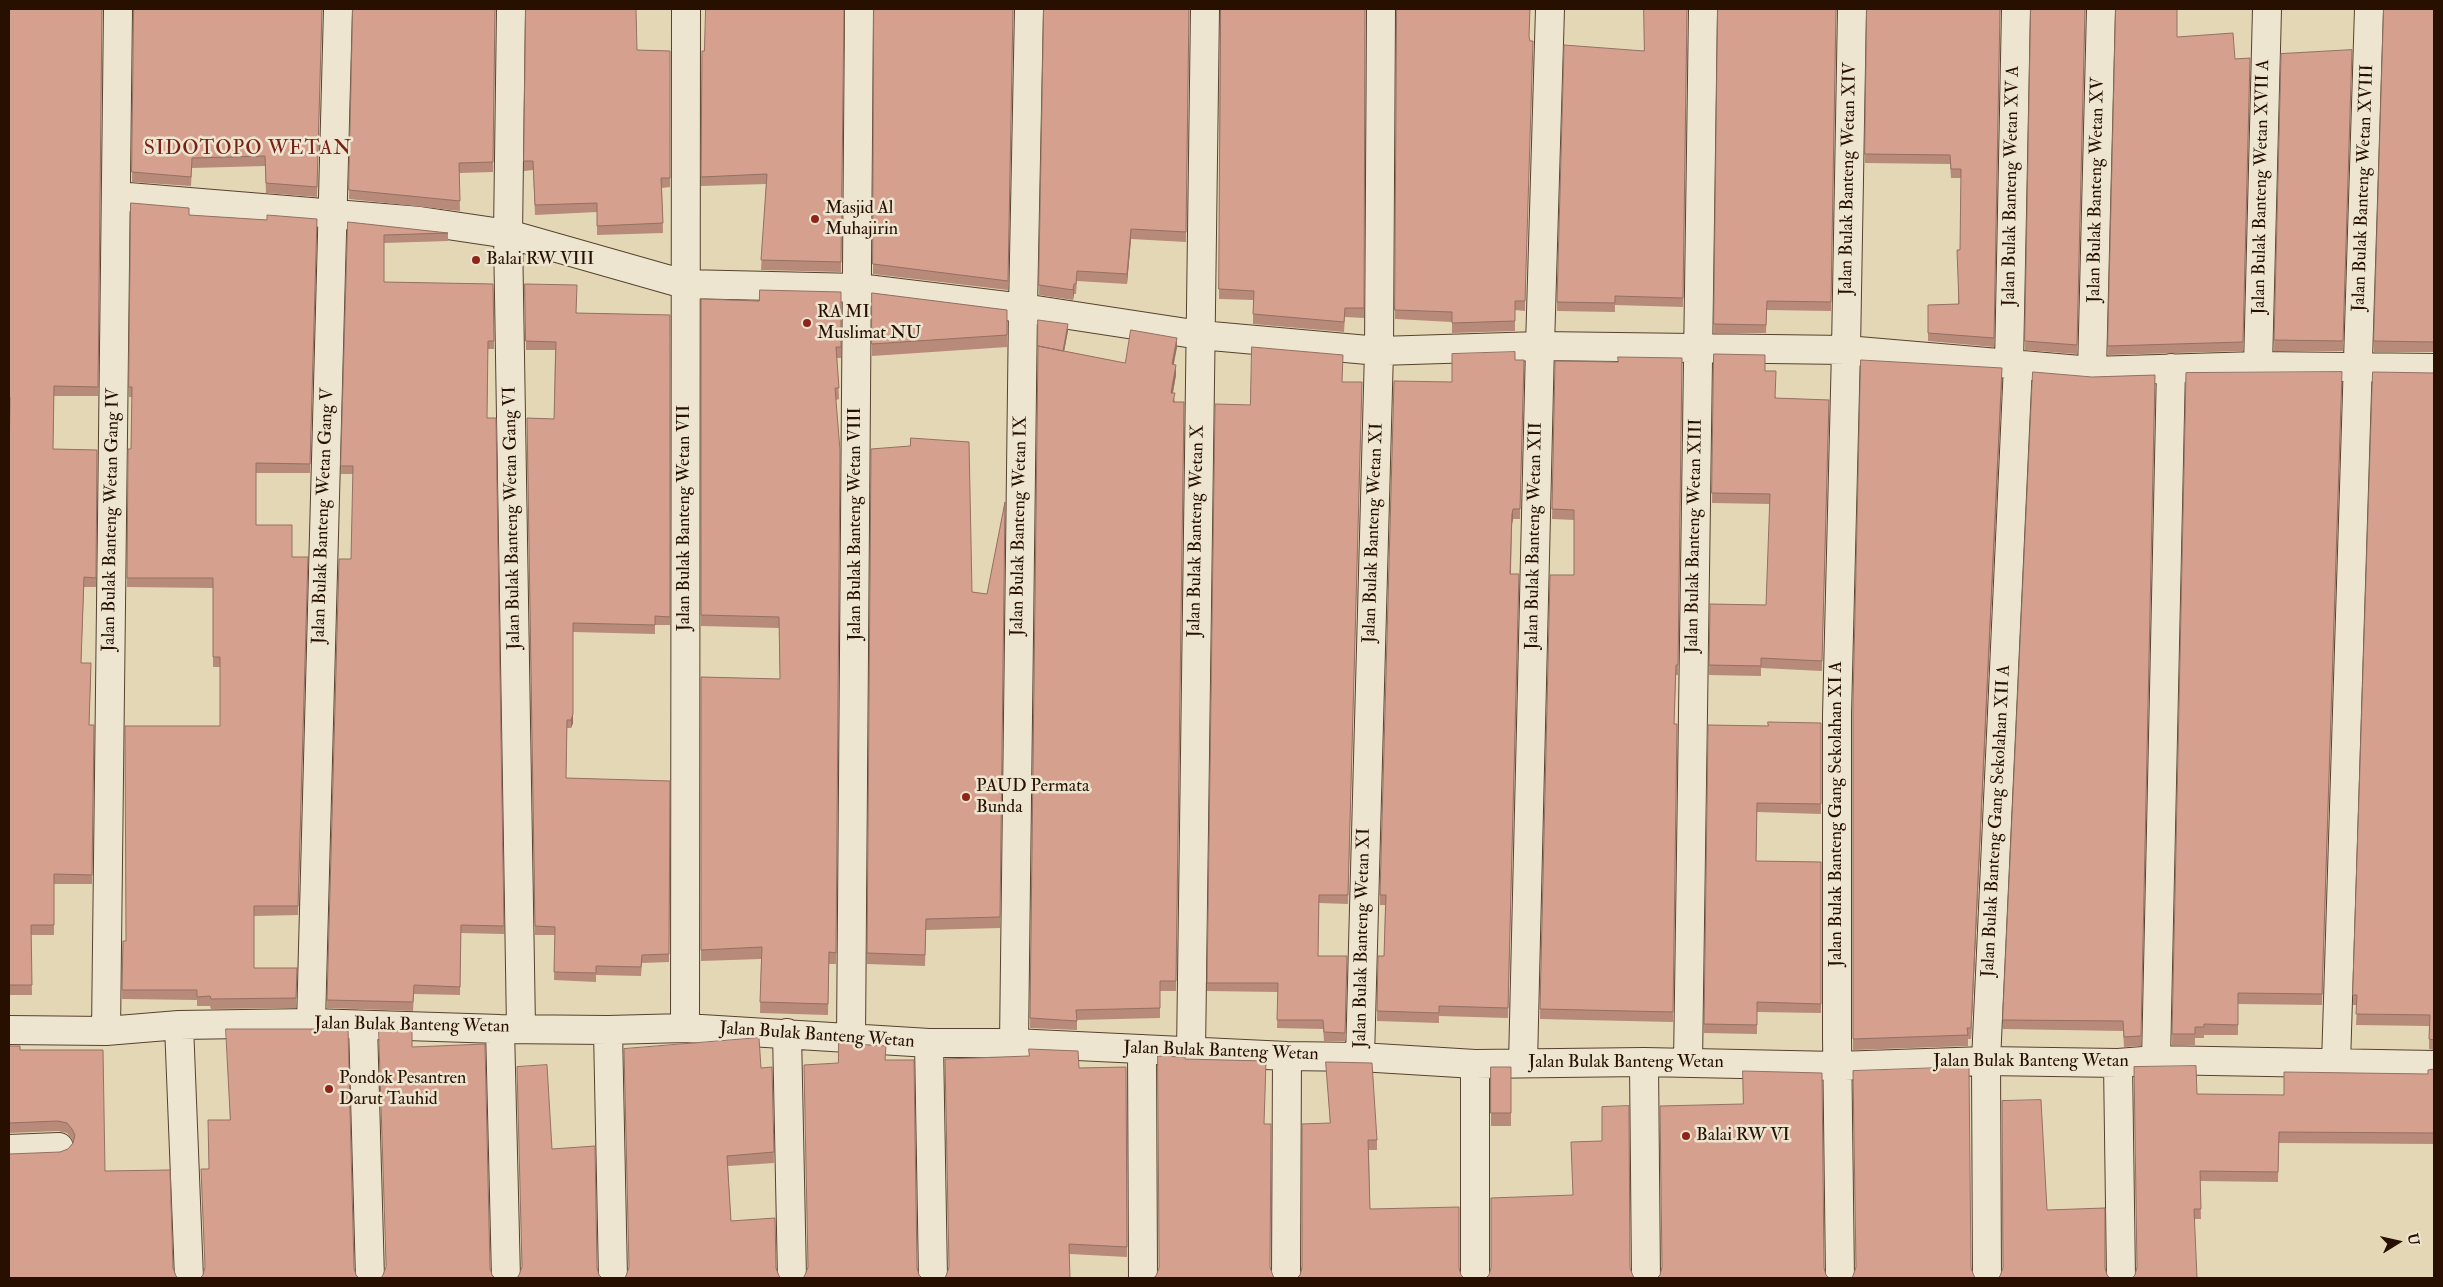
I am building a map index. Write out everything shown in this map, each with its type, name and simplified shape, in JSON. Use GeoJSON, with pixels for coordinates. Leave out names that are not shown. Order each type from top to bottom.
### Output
{"type":"FeatureCollection","features":[{"type":"Feature","properties":{"kind":"street","name":"Jalan Bulak Banteng Wetan Gang IV"},"geometry":{"type":"LineString","coordinates":[[106,1031],[118,9]]}},
{"type":"Feature","properties":{"kind":"street","name":"Jalan Bulak Banteng Wetan Gang V"},"geometry":{"type":"LineString","coordinates":[[311,1023],[338,9]]}},
{"type":"Feature","properties":{"kind":"street","name":"Jalan Bulak Banteng Wetan Gang VI"},"geometry":{"type":"LineString","coordinates":[[506,1278],[511,1028],[508,234],[510,9]]}},
{"type":"Feature","properties":{"kind":"street","name":"Jalan Bulak Banteng Wetan VII"},"geometry":{"type":"LineString","coordinates":[[685,1028],[684,284],[686,9]]}},
{"type":"Feature","properties":{"kind":"street","name":"Jalan Bulak Banteng Wetan VIII"},"geometry":{"type":"LineString","coordinates":[[851,1039],[859,9]]}},
{"type":"Feature","properties":{"kind":"street","name":"Jalan Bulak Banteng Wetan IX"},"geometry":{"type":"LineString","coordinates":[[1014,1043],[1023,308],[1029,9]]}},
{"type":"Feature","properties":{"kind":"street","name":"Jalan Bulak Banteng Wetan X"},"geometry":{"type":"LineString","coordinates":[[1191,1052],[1205,9]]}},
{"type":"Feature","properties":{"kind":"street","name":"Jalan Bulak Banteng Wetan XI"},"geometry":{"type":"LineString","coordinates":[[1360,1057],[1379,350],[1381,9]]}},
{"type":"Feature","properties":{"kind":"street","name":"Jalan Bulak Banteng Wetan XII"},"geometry":{"type":"LineString","coordinates":[[1523,1063],[1550,9]]}},
{"type":"Feature","properties":{"kind":"street","name":"Jalan Bulak Banteng Wetan XIII"},"geometry":{"type":"LineString","coordinates":[[1688,1063],[1703,9]]}},
{"type":"Feature","properties":{"kind":"street","name":"Jalan Bulak Banteng Wetan XIV"},"geometry":{"type":"LineString","coordinates":[[1846,350],[1852,9]]}},
{"type":"Feature","properties":{"kind":"street","name":"Jalan Bulak Banteng Wetan XV A"},"geometry":{"type":"LineString","coordinates":[[2014,364],[2016,9]]}},
{"type":"Feature","properties":{"kind":"street","name":"Jalan Bulak Banteng Wetan XV"},"geometry":{"type":"LineString","coordinates":[[2092,371],[2101,9]]}},
{"type":"Feature","properties":{"kind":"street","name":"Jalan Bulak Banteng Wetan XVII A"},"geometry":{"type":"LineString","coordinates":[[2258,366],[2267,9]]}},
{"type":"Feature","properties":{"kind":"street","name":"Jalan Bulak Banteng Wetan XVIII"},"geometry":{"type":"LineString","coordinates":[[2336,1063],[2369,9]]}},
{"type":"Feature","properties":{"kind":"street"},"geometry":{"type":"LineString","coordinates":[[116,196],[420,221],[508,234],[684,284],[858,288],[1023,308],[1200,335],[1379,350],[1540,346],[1846,350],[2092,371],[2258,366],[2434,368]]}},
{"type":"Feature","properties":{"kind":"street","name":"Jalan Bulak Banteng Gang Sekolahan XI A"},"geometry":{"type":"LineString","coordinates":[[1840,1278],[1836,715],[1846,350]]}},
{"type":"Feature","properties":{"kind":"street","name":"Jalan Bulak Banteng Gang Sekolahan XII A"},"geometry":{"type":"LineString","coordinates":[[1987,1278],[1986,1061],[2014,364]]}},
{"type":"Feature","properties":{"kind":"street"},"geometry":{"type":"LineString","coordinates":[[2156,1060],[2171,368]]}},
{"type":"Feature","properties":{"kind":"street","name":"Jalan Bulak Banteng Wetan"},"geometry":{"type":"LineString","coordinates":[[9,1030],[106,1031],[179,1025],[311,1023],[608,1030],[685,1028],[929,1043],[1014,1043],[1286,1056],[1360,1057],[1474,1064],[1644,1062],[1837,1066],[1986,1061],[2118,1063],[2156,1060],[2434,1065]]}},
{"type":"Feature","properties":{"kind":"street"},"geometry":{"type":"LineString","coordinates":[[179,1025],[188,1278]]}},
{"type":"Feature","properties":{"kind":"street"},"geometry":{"type":"LineString","coordinates":[[363,1025],[370,1278]]}},
{"type":"Feature","properties":{"kind":"street"},"geometry":{"type":"LineString","coordinates":[[608,1030],[613,1278]]}},
{"type":"Feature","properties":{"kind":"street"},"geometry":{"type":"LineString","coordinates":[[787,1033],[792,1278]]}},
{"type":"Feature","properties":{"kind":"street"},"geometry":{"type":"LineString","coordinates":[[929,1043],[933,1278]]}},
{"type":"Feature","properties":{"kind":"street"},"geometry":{"type":"LineString","coordinates":[[1142,1049],[1143,1278]]}},
{"type":"Feature","properties":{"kind":"street"},"geometry":{"type":"LineString","coordinates":[[1286,1056],[1286,1278]]}},
{"type":"Feature","properties":{"kind":"street"},"geometry":{"type":"LineString","coordinates":[[1644,1062],[1646,1278]]}},
{"type":"Feature","properties":{"kind":"street"},"geometry":{"type":"LineString","coordinates":[[2118,1063],[2121,1278]]}},
{"type":"Feature","properties":{"kind":"street"},"geometry":{"type":"LineString","coordinates":[[1474,1064],[1475,1278]]}},
{"type":"Feature","properties":{"kind":"street"},"geometry":{"type":"LineString","coordinates":[[9,1149],[59,1147]]}},
{"type":"Feature","properties":{"kind":"building"},"geometry":{"type":"Polygon","coordinates":[[[9,9],[102,9],[98,387],[54,386],[53,449],[97,450],[96,578],[84,577],[81,663],[91,663],[89,725],[94,725],[92,875],[54,874],[54,925],[31,925],[32,985],[9,985],[9,9]]]}},
{"type":"Feature","properties":{"kind":"building"},"geometry":{"type":"Polygon","coordinates":[[[134,9],[322,9],[317,187],[266,183],[265,156],[192,158],[191,177],[132,172],[134,9]]]}},
{"type":"Feature","properties":{"kind":"building"},"geometry":{"type":"Polygon","coordinates":[[[353,9],[495,9],[493,162],[459,163],[460,201],[349,190],[353,9]]]}},
{"type":"Feature","properties":{"kind":"building"},"geometry":{"type":"Polygon","coordinates":[[[526,9],[636,9],[637,50],[670,51],[670,178],[661,178],[663,223],[597,226],[597,203],[535,205],[533,161],[524,161],[526,9]]]}},
{"type":"Feature","properties":{"kind":"building"},"geometry":{"type":"Polygon","coordinates":[[[706,9],[844,9],[841,262],[761,260],[767,174],[701,177],[702,51],[704,51],[706,9]]]}},
{"type":"Feature","properties":{"kind":"building"},"geometry":{"type":"Polygon","coordinates":[[[874,9],[1013,9],[1008,281],[873,264],[874,9]]]}},
{"type":"Feature","properties":{"kind":"building"},"geometry":{"type":"Polygon","coordinates":[[[1044,9],[1189,9],[1186,232],[1131,229],[1127,274],[1077,271],[1076,284],[1074,284],[1073,290],[1039,285],[1044,9]]]}},
{"type":"Feature","properties":{"kind":"building"},"geometry":{"type":"Polygon","coordinates":[[[1221,9],[1365,9],[1364,308],[1345,308],[1344,322],[1253,314],[1254,291],[1219,289],[1221,9]]]}},
{"type":"Feature","properties":{"kind":"building"},"geometry":{"type":"Polygon","coordinates":[[[1397,9],[1530,9],[1529,36],[1530,41],[1533,41],[1525,301],[1515,301],[1515,321],[1452,323],[1452,312],[1395,310],[1397,9]]]}},
{"type":"Feature","properties":{"kind":"building"},"geometry":{"type":"Polygon","coordinates":[[[1644,9],[1687,9],[1683,298],[1615,296],[1615,303],[1557,302],[1564,45],[1644,51],[1644,9]]]}},
{"type":"Feature","properties":{"kind":"building"},"geometry":{"type":"Polygon","coordinates":[[[1718,9],[1836,9],[1831,302],[1767,301],[1766,325],[1714,324],[1718,9]]]}},
{"type":"Feature","properties":{"kind":"building"},"geometry":{"type":"Polygon","coordinates":[[[1867,9],[2000,9],[1994,338],[1928,333],[1928,305],[1959,304],[1957,250],[1960,250],[1961,169],[1951,169],[1950,155],[1865,154],[1867,9]]]}},
{"type":"Feature","properties":{"kind":"building"},"geometry":{"type":"Polygon","coordinates":[[[2031,9],[2085,9],[2077,345],[2025,341],[2031,9]]]}},
{"type":"Feature","properties":{"kind":"building"},"geometry":{"type":"Polygon","coordinates":[[[2116,9],[2177,9],[2177,37],[2233,33],[2235,59],[2250,58],[2243,342],[2108,346],[2116,9]]]}},
{"type":"Feature","properties":{"kind":"building"},"geometry":{"type":"Polygon","coordinates":[[[2384,9],[2434,9],[2434,342],[2374,341],[2384,9]]]}},
{"type":"Feature","properties":{"kind":"building"},"geometry":{"type":"Polygon","coordinates":[[[2352,50],[2343,341],[2274,340],[2281,54],[2352,50]]]}},
{"type":"Feature","properties":{"kind":"building"},"geometry":{"type":"Polygon","coordinates":[[[131,203],[189,208],[189,215],[267,220],[267,215],[317,219],[310,464],[256,463],[256,525],[292,525],[292,557],[308,557],[298,906],[254,906],[254,968],[297,968],[296,998],[211,999],[210,996],[197,997],[197,990],[122,990],[123,941],[126,941],[125,726],[220,726],[220,657],[213,657],[213,578],[127,578],[128,449],[131,449],[132,387],[129,387],[131,203]]]}},
{"type":"Feature","properties":{"kind":"building"},"geometry":{"type":"Polygon","coordinates":[[[348,222],[448,233],[384,235],[384,282],[493,284],[494,341],[488,341],[487,418],[496,418],[504,926],[461,925],[460,987],[414,985],[413,1002],[327,1000],[339,559],[351,559],[353,466],[341,466],[348,222]]]}},
{"type":"Feature","properties":{"kind":"building"},"geometry":{"type":"Polygon","coordinates":[[[525,284],[577,285],[576,313],[670,315],[670,617],[655,616],[655,625],[573,623],[573,714],[571,720],[567,720],[566,778],[670,781],[669,954],[642,955],[641,967],[596,966],[596,973],[554,972],[555,927],[535,926],[527,418],[554,419],[556,342],[526,341],[525,284]]]}},
{"type":"Feature","properties":{"kind":"building"},"geometry":{"type":"Polygon","coordinates":[[[760,290],[841,292],[841,347],[836,347],[839,388],[835,388],[840,450],[836,953],[829,952],[828,1004],[760,1002],[762,947],[701,950],[701,677],[780,679],[779,617],[701,615],[701,299],[759,301],[760,290]]]}},
{"type":"Feature","properties":{"kind":"building"},"geometry":{"type":"Polygon","coordinates":[[[872,293],[1007,310],[1007,335],[872,344],[872,293]]]}},
{"type":"Feature","properties":{"kind":"building"},"geometry":{"type":"Polygon","coordinates":[[[1038,320],[1068,324],[1063,351],[1038,346],[1038,320]]]}},
{"type":"Feature","properties":{"kind":"building"},"geometry":{"type":"Polygon","coordinates":[[[1131,330],[1177,338],[1172,364],[1176,365],[1171,393],[1175,393],[1173,402],[1184,402],[1176,981],[1160,981],[1160,1008],[1076,1010],[1077,1021],[1030,1018],[1038,346],[1125,363],[1131,330]]]}},
{"type":"Feature","properties":{"kind":"building"},"geometry":{"type":"Polygon","coordinates":[[[1252,347],[1343,355],[1342,382],[1362,382],[1348,895],[1319,895],[1318,956],[1347,956],[1345,1033],[1324,1032],[1323,1020],[1277,1020],[1278,983],[1207,983],[1215,404],[1250,405],[1252,347]]]}},
{"type":"Feature","properties":{"kind":"building"},"geometry":{"type":"Polygon","coordinates":[[[1515,352],[1515,360],[1524,360],[1520,509],[1513,509],[1512,514],[1510,574],[1519,574],[1508,1008],[1439,1006],[1439,1013],[1377,1011],[1378,956],[1384,956],[1386,895],[1380,895],[1394,381],[1452,382],[1452,354],[1515,352]]]}},
{"type":"Feature","properties":{"kind":"building"},"geometry":{"type":"Polygon","coordinates":[[[1714,354],[1765,355],[1765,371],[1776,371],[1775,398],[1829,400],[1822,661],[1761,658],[1761,666],[1709,665],[1710,604],[1766,605],[1770,494],[1712,493],[1714,354]]]}},
{"type":"Feature","properties":{"kind":"building"},"geometry":{"type":"Polygon","coordinates":[[[1618,357],[1682,358],[1678,665],[1676,665],[1674,724],[1677,724],[1673,1012],[1540,1009],[1550,575],[1574,575],[1574,510],[1552,509],[1555,361],[1618,362],[1618,357]]]}},
{"type":"Feature","properties":{"kind":"building"},"geometry":{"type":"Polygon","coordinates":[[[1861,360],[2002,368],[1971,1028],[1967,1028],[1968,1035],[1853,1039],[1853,704],[1861,360]]]}},
{"type":"Feature","properties":{"kind":"building"},"geometry":{"type":"Polygon","coordinates":[[[2033,372],[2092,377],[2155,375],[2141,1036],[2124,1037],[2123,1021],[2003,1020],[2033,372]]]}},
{"type":"Feature","properties":{"kind":"building"},"geometry":{"type":"Polygon","coordinates":[[[2342,372],[2322,994],[2238,993],[2238,1025],[2204,1024],[2204,1027],[2195,1027],[2195,1034],[2172,1034],[2186,373],[2342,372]]]}},
{"type":"Feature","properties":{"kind":"building"},"geometry":{"type":"Polygon","coordinates":[[[2373,372],[2434,373],[2434,1040],[2429,1039],[2430,1015],[2356,1014],[2357,995],[2353,995],[2373,372]]]}},
{"type":"Feature","properties":{"kind":"building"},"geometry":{"type":"Polygon","coordinates":[[[911,438],[969,442],[972,592],[987,594],[1005,502],[1000,917],[926,919],[925,955],[867,953],[871,449],[910,446],[911,438]]]}},
{"type":"Feature","properties":{"kind":"building"},"geometry":{"type":"Polygon","coordinates":[[[1768,722],[1821,723],[1821,804],[1757,803],[1756,861],[1821,862],[1821,1004],[1757,1002],[1757,1025],[1704,1024],[1708,725],[1768,726],[1768,722]]]}},
{"type":"Feature","properties":{"kind":"building"},"geometry":{"type":"Polygon","coordinates":[[[226,1029],[348,1029],[354,1268],[359,1278],[200,1278],[205,1267],[201,1169],[209,1169],[208,1120],[230,1120],[226,1029]]]}},
{"type":"Feature","properties":{"kind":"building"},"geometry":{"type":"Polygon","coordinates":[[[379,1030],[412,1031],[412,1047],[485,1044],[490,1268],[495,1278],[381,1278],[386,1267],[379,1030]]]}},
{"type":"Feature","properties":{"kind":"building"},"geometry":{"type":"Polygon","coordinates":[[[759,1038],[761,1068],[772,1067],[774,1152],[727,1156],[731,1221],[775,1218],[776,1268],[781,1278],[624,1278],[629,1267],[624,1049],[759,1038]]]}},
{"type":"Feature","properties":{"kind":"building"},"geometry":{"type":"Polygon","coordinates":[[[839,1043],[886,1046],[885,1060],[914,1060],[917,1268],[922,1278],[803,1278],[808,1267],[804,1065],[838,1063],[839,1043]]]}},
{"type":"Feature","properties":{"kind":"building"},"geometry":{"type":"Polygon","coordinates":[[[9,1046],[20,1046],[20,1050],[103,1050],[105,1171],[170,1170],[173,1268],[178,1278],[9,1278],[9,1154],[60,1152],[68,1149],[73,1143],[75,1135],[67,1123],[58,1121],[9,1123],[9,1046]]]}},
{"type":"Feature","properties":{"kind":"building"},"geometry":{"type":"Polygon","coordinates":[[[1029,1049],[1078,1051],[1079,1068],[1126,1067],[1127,1247],[1069,1244],[1070,1278],[944,1278],[949,1267],[945,1059],[1029,1056],[1029,1049]]]}},
{"type":"Feature","properties":{"kind":"building"},"geometry":{"type":"Polygon","coordinates":[[[1158,1056],[1185,1057],[1185,1059],[1266,1061],[1264,1124],[1271,1124],[1270,1267],[1275,1278],[1153,1278],[1156,1276],[1159,1268],[1158,1056]]]}},
{"type":"Feature","properties":{"kind":"building"},"geometry":{"type":"Polygon","coordinates":[[[1326,1062],[1372,1063],[1377,1140],[1368,1140],[1370,1209],[1459,1207],[1459,1268],[1464,1278],[1297,1278],[1302,1268],[1302,1124],[1330,1123],[1326,1062]]]}},
{"type":"Feature","properties":{"kind":"building"},"geometry":{"type":"Polygon","coordinates":[[[547,1065],[552,1149],[595,1146],[597,1268],[602,1278],[517,1278],[522,1267],[517,1067],[547,1065]]]}},
{"type":"Feature","properties":{"kind":"building"},"geometry":{"type":"Polygon","coordinates":[[[2196,1066],[2197,1094],[2284,1095],[2284,1072],[2428,1074],[2428,1070],[2434,1069],[2434,1133],[2279,1132],[2278,1172],[2200,1171],[2201,1209],[2194,1209],[2197,1278],[2132,1278],[2137,1267],[2134,1067],[2196,1066]]]}},
{"type":"Feature","properties":{"kind":"building"},"geometry":{"type":"Polygon","coordinates":[[[1491,1067],[1511,1067],[1511,1113],[1491,1113],[1491,1067]]]}},
{"type":"Feature","properties":{"kind":"building"},"geometry":{"type":"Polygon","coordinates":[[[1969,1067],[1971,1268],[1976,1278],[1851,1278],[1856,1267],[1853,1071],[1969,1067]]]}},
{"type":"Feature","properties":{"kind":"building"},"geometry":{"type":"Polygon","coordinates":[[[1743,1071],[1822,1073],[1824,1268],[1829,1278],[1657,1278],[1662,1267],[1660,1106],[1743,1104],[1743,1071]]]}},
{"type":"Feature","properties":{"kind":"building"},"geometry":{"type":"Polygon","coordinates":[[[2041,1100],[2047,1210],[2105,1208],[2105,1268],[2110,1278],[1998,1278],[2003,1268],[2002,1101],[2041,1100]]]}},
{"type":"Feature","properties":{"kind":"building"},"geometry":{"type":"Polygon","coordinates":[[[1629,1106],[1630,1268],[1635,1278],[1486,1278],[1491,1268],[1491,1198],[1573,1195],[1571,1142],[1602,1141],[1602,1107],[1629,1106]]]}},
{"type":"Feature","properties":{"kind":"place","name":"Masjid Al Muhajirin"},"geometry":{"type":"Point","coordinates":[815,219]}},
{"type":"Feature","properties":{"kind":"place","name":"Balai RW VIII"},"geometry":{"type":"Point","coordinates":[476,260]}},
{"type":"Feature","properties":{"kind":"place","name":"RA MI Muslimat NU"},"geometry":{"type":"Point","coordinates":[807,323]}},
{"type":"Feature","properties":{"kind":"place","name":"PAUD Permata Bunda"},"geometry":{"type":"Point","coordinates":[966,797]}},
{"type":"Feature","properties":{"kind":"place","name":"Pondok Pesantren Darut Tauhid"},"geometry":{"type":"Point","coordinates":[329,1089]}},
{"type":"Feature","properties":{"kind":"place","name":"Balai RW VI"},"geometry":{"type":"Point","coordinates":[1686,1136]}},
{"type":"Feature","properties":{"kind":"district","name":"SIDOTOPO WETAN"},"geometry":{"type":"Point","coordinates":[248,150]}}]}
